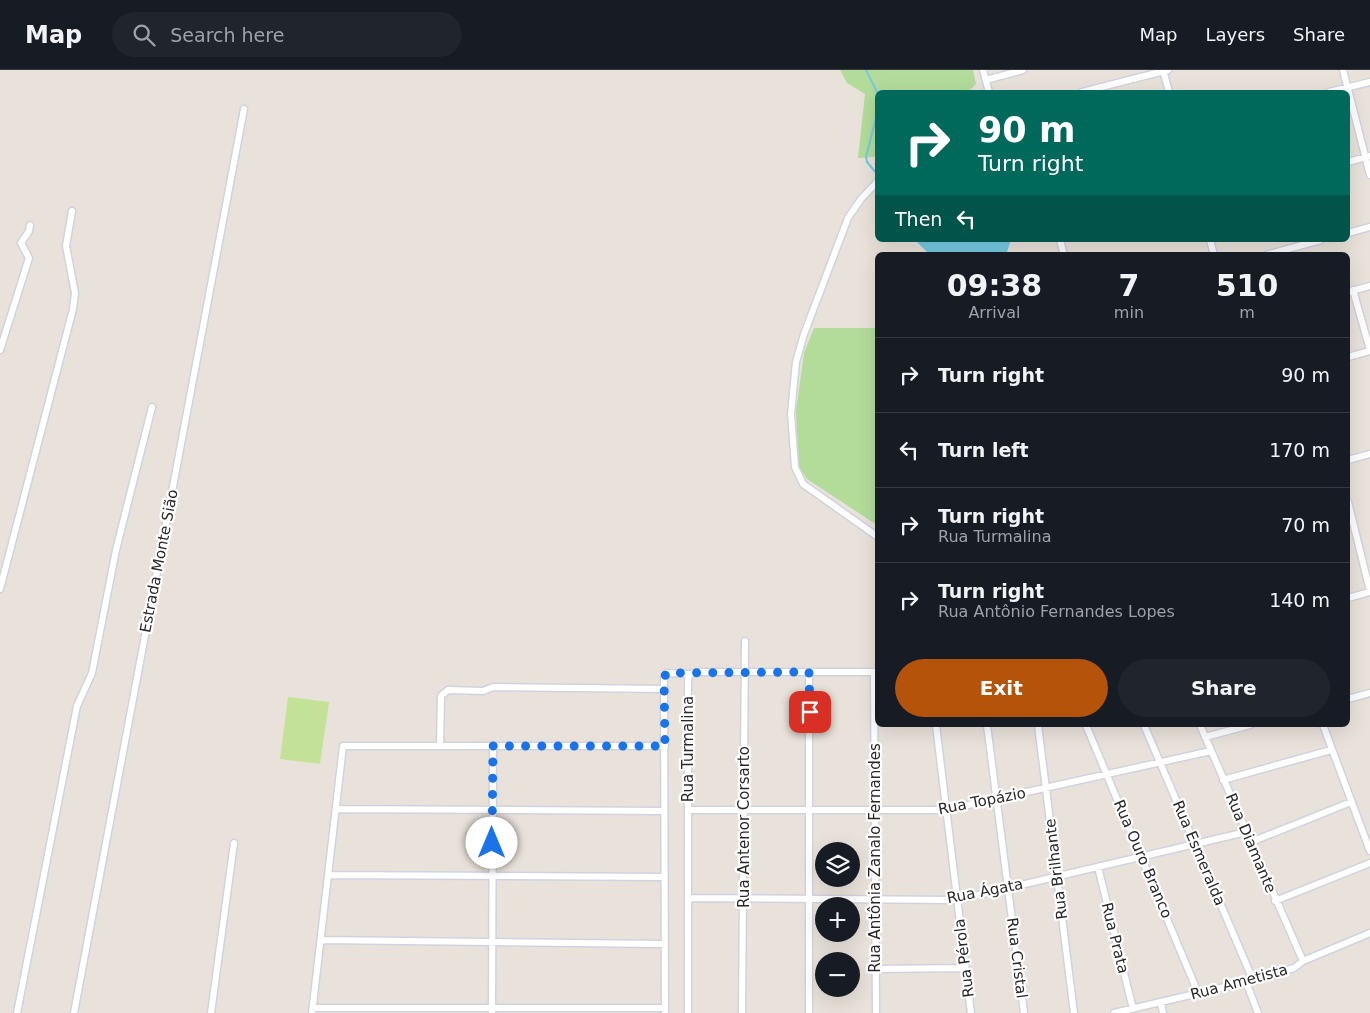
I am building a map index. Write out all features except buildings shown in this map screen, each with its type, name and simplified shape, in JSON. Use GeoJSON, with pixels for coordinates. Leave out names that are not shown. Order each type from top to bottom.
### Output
{"type":"FeatureCollection","features":[{"type":"Feature","properties":{"kind":"street"},"geometry":{"type":"LineString","coordinates":[[983,70],[988,90]]}},
{"type":"Feature","properties":{"kind":"street"},"geometry":{"type":"LineString","coordinates":[[986,80],[1023,70]]}},
{"type":"Feature","properties":{"kind":"street"},"geometry":{"type":"LineString","coordinates":[[1089,90],[1164,70],[1169,90]]}},
{"type":"Feature","properties":{"kind":"street"},"geometry":{"type":"LineString","coordinates":[[1343,70],[1347,88]]}},
{"type":"Feature","properties":{"kind":"street"},"geometry":{"type":"LineString","coordinates":[[1338,90],[1370,82]]}},
{"type":"Feature","properties":{"kind":"street"},"geometry":{"type":"LineString","coordinates":[[1350,98],[1368,157],[1370,175]]}},
{"type":"Feature","properties":{"kind":"street","name":"Estrada Monte Sião"},"geometry":{"type":"LineString","coordinates":[[74,1013],[244,109]]}},
{"type":"Feature","properties":{"kind":"street"},"geometry":{"type":"LineString","coordinates":[[1350,162],[1368,157]]}},
{"type":"Feature","properties":{"kind":"street"},"geometry":{"type":"LineString","coordinates":[[875,184],[861,199],[848,218],[804,334],[796,362],[791,414],[795,467],[800,479],[808,488],[875,535]]}},
{"type":"Feature","properties":{"kind":"street"},"geometry":{"type":"LineString","coordinates":[[0,589],[73,309],[75,293],[66,246],[72,211]]}},
{"type":"Feature","properties":{"kind":"street"},"geometry":{"type":"LineString","coordinates":[[0,350],[29,258],[21,243],[30,225]]}},
{"type":"Feature","properties":{"kind":"street"},"geometry":{"type":"LineString","coordinates":[[1350,232],[1370,227]]}},
{"type":"Feature","properties":{"kind":"street"},"geometry":{"type":"LineString","coordinates":[[1277,252],[1315,242]]}},
{"type":"Feature","properties":{"kind":"street"},"geometry":{"type":"LineString","coordinates":[[1350,356],[1370,350],[1350,291],[1370,286]]}},
{"type":"Feature","properties":{"kind":"street"},"geometry":{"type":"LineString","coordinates":[[17,1013],[77,706],[92,673],[116,550],[152,408]]}},
{"type":"Feature","properties":{"kind":"street"},"geometry":{"type":"LineString","coordinates":[[1350,459],[1370,454]]}},
{"type":"Feature","properties":{"kind":"street"},"geometry":{"type":"LineString","coordinates":[[1350,510],[1370,592],[1350,597]]}},
{"type":"Feature","properties":{"kind":"street","name":"Rua Antenor Corsarto"},"geometry":{"type":"LineString","coordinates":[[742,1013],[745,641]]}},
{"type":"Feature","properties":{"kind":"street","name":"Rua Turmalina"},"geometry":{"type":"LineString","coordinates":[[688,1013],[688,679],[690,674],[697,672],[875,672]]}},
{"type":"Feature","properties":{"kind":"street"},"geometry":{"type":"LineString","coordinates":[[809,672],[809,1013]]}},
{"type":"Feature","properties":{"kind":"street"},"geometry":{"type":"LineString","coordinates":[[665,746],[343,746],[312,1010],[665,1011],[665,746],[664,689],[667,673],[690,674]]}},
{"type":"Feature","properties":{"kind":"street"},"geometry":{"type":"LineString","coordinates":[[440,746],[441,696],[448,690],[483,691],[493,687],[664,689]]}},
{"type":"Feature","properties":{"kind":"street"},"geometry":{"type":"LineString","coordinates":[[1350,698],[1370,693]]}},
{"type":"Feature","properties":{"kind":"street","name":"Rua Antônia Zanalo Fernandes"},"geometry":{"type":"LineString","coordinates":[[876,727],[876,1013]]}},
{"type":"Feature","properties":{"kind":"street","name":"Rua Pérola"},"geometry":{"type":"LineString","coordinates":[[936,727],[971,1013]]}},
{"type":"Feature","properties":{"kind":"street","name":"Rua Cristal"},"geometry":{"type":"LineString","coordinates":[[987,727],[1024,1013]]}},
{"type":"Feature","properties":{"kind":"street","name":"Rua Brilhante"},"geometry":{"type":"LineString","coordinates":[[1038,727],[1074,1013]]}},
{"type":"Feature","properties":{"kind":"street","name":"Rua Ouro Branco"},"geometry":{"type":"LineString","coordinates":[[1087,727],[1143,857],[1198,993]]}},
{"type":"Feature","properties":{"kind":"street","name":"Rua Esmeralda"},"geometry":{"type":"LineString","coordinates":[[1145,727],[1253,980]]}},
{"type":"Feature","properties":{"kind":"street","name":"Rua Diamante"},"geometry":{"type":"LineString","coordinates":[[1201,727],[1275,901],[1303,960]]}},
{"type":"Feature","properties":{"kind":"street"},"geometry":{"type":"LineString","coordinates":[[1205,737],[1242,727]]}},
{"type":"Feature","properties":{"kind":"street"},"geometry":{"type":"LineString","coordinates":[[1324,727],[1370,852]]}},
{"type":"Feature","properties":{"kind":"street"},"geometry":{"type":"LineString","coordinates":[[492,1011],[493,746]]}},
{"type":"Feature","properties":{"kind":"street","name":"Rua Topázio"},"geometry":{"type":"LineString","coordinates":[[688,810],[946,810],[997,800],[1211,750]]}},
{"type":"Feature","properties":{"kind":"street"},"geometry":{"type":"LineString","coordinates":[[1223,780],[1332,750]]}},
{"type":"Feature","properties":{"kind":"street"},"geometry":{"type":"LineString","coordinates":[[1251,842],[1351,802]]}},
{"type":"Feature","properties":{"kind":"street"},"geometry":{"type":"LineString","coordinates":[[336,809],[664,811]]}},
{"type":"Feature","properties":{"kind":"street","name":"Rua Ágata"},"geometry":{"type":"LineString","coordinates":[[688,898],[957,900],[1246,832]]}},
{"type":"Feature","properties":{"kind":"street"},"geometry":{"type":"LineString","coordinates":[[211,1013],[234,843]]}},
{"type":"Feature","properties":{"kind":"street"},"geometry":{"type":"LineString","coordinates":[[1275,901],[1370,863]]}},
{"type":"Feature","properties":{"kind":"street","name":"Rua Prata"},"geometry":{"type":"LineString","coordinates":[[1098,867],[1133,1009]]}},
{"type":"Feature","properties":{"kind":"street"},"geometry":{"type":"LineString","coordinates":[[328,876],[664,877]]}},
{"type":"Feature","properties":{"kind":"street","name":"Rua Ametista"},"geometry":{"type":"LineString","coordinates":[[1114,1013],[1246,982],[1294,968],[1303,960],[1370,933]]}},
{"type":"Feature","properties":{"kind":"street"},"geometry":{"type":"LineString","coordinates":[[321,940],[665,944]]}},
{"type":"Feature","properties":{"kind":"street"},"geometry":{"type":"LineString","coordinates":[[876,969],[965,968]]}},
{"type":"Feature","properties":{"kind":"street"},"geometry":{"type":"LineString","coordinates":[[1246,982],[1258,1013]]}},
{"type":"Feature","properties":{"kind":"street"},"geometry":{"type":"LineString","coordinates":[[1161,1003],[1163,1013]]}},
{"type":"Feature","properties":{"kind":"green space"},"geometry":{"type":"Polygon","coordinates":[[[840,70],[973,70],[976,84],[970,90],[875,90],[875,156],[858,158],[865,94],[847,83],[840,70]]]}},
{"type":"Feature","properties":{"kind":"green space"},"geometry":{"type":"Polygon","coordinates":[[[814,328],[875,328],[875,524],[807,479],[799,467],[796,411],[804,353],[814,328]]]}},
{"type":"Feature","properties":{"kind":"green space"},"geometry":{"type":"Polygon","coordinates":[[[288,697],[329,702],[320,764],[280,759],[288,697]]]}},
{"type":"Feature","properties":{"kind":"water"},"geometry":{"type":"Polygon","coordinates":[[[917,242],[1010,242],[1007,252],[927,252],[917,242]]]}},
{"type":"Feature","properties":{"kind":"waterway"},"geometry":{"type":"LineString","coordinates":[[866,70],[876,90]]}},
{"type":"Feature","properties":{"kind":"waterway"},"geometry":{"type":"LineString","coordinates":[[875,122],[866,157],[867,162],[875,171]]}},
{"type":"Feature","properties":{"kind":"route"},"geometry":{"type":"LineString","coordinates":[[492,843],[493,746],[665,746],[664,677],[667,673],[809,672],[810,712]]}}]}
